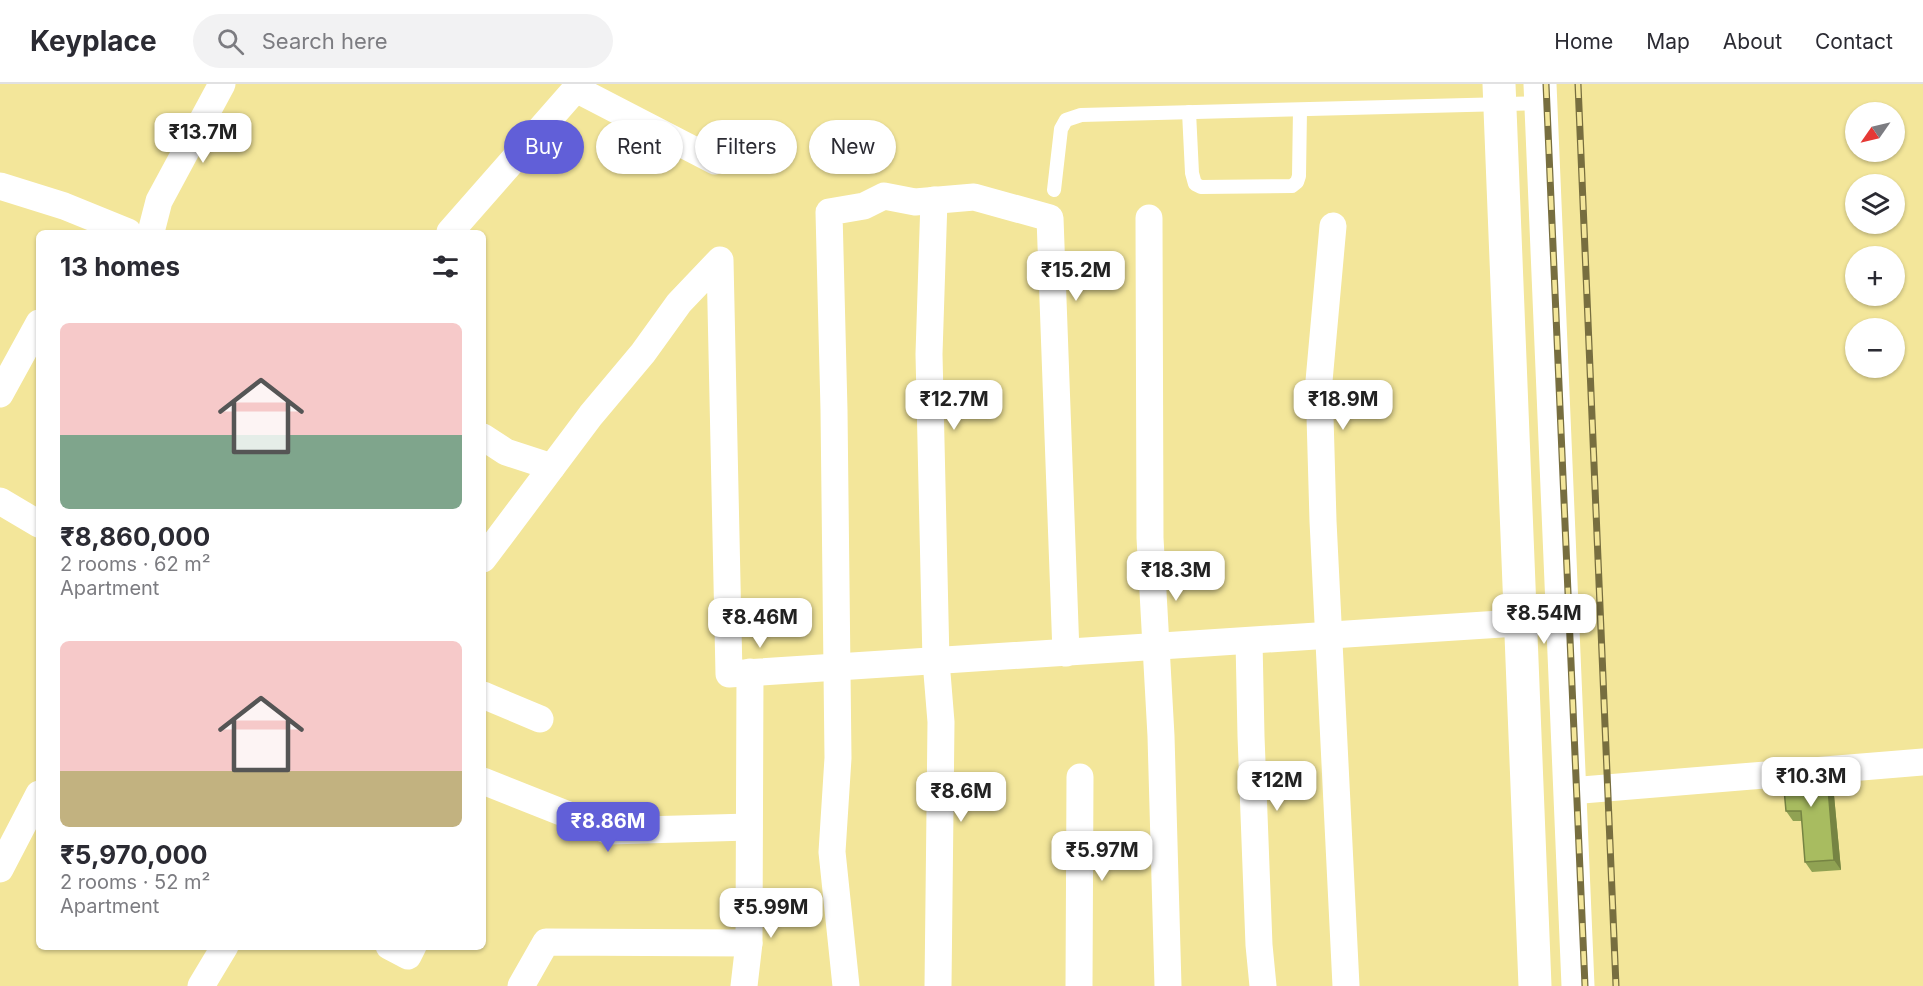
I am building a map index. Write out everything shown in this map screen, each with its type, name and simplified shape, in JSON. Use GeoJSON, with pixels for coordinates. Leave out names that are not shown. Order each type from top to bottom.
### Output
{"type":"FeatureCollection","features":[{"type":"Feature","properties":{"kind":"main road"},"geometry":{"type":"LineString","coordinates":[[1500,94],[1535,986]]}},
{"type":"Feature","properties":{"kind":"main road"},"geometry":{"type":"LineString","coordinates":[[1541,94],[1578,986]]}},
{"type":"Feature","properties":{"kind":"street"},"geometry":{"type":"LineString","coordinates":[[152,230],[159,201],[222,84]]}},
{"type":"Feature","properties":{"kind":"street"},"geometry":{"type":"LineString","coordinates":[[452,230],[578,87],[695,150]]}},
{"type":"Feature","properties":{"kind":"street"},"geometry":{"type":"LineString","coordinates":[[0,186],[64,206],[92,226],[116,230]]}},
{"type":"Feature","properties":{"kind":"street"},"geometry":{"type":"LineString","coordinates":[[846,986],[832,852],[838,758],[834,399],[829,212],[864,206],[884,196],[915,202],[974,197],[1050,218],[1066,653]]}},
{"type":"Feature","properties":{"kind":"street"},"geometry":{"type":"LineString","coordinates":[[934,200],[929,354],[936,661],[941,722],[938,986]]}},
{"type":"Feature","properties":{"kind":"street"},"geometry":{"type":"LineString","coordinates":[[1149,218],[1150,537],[1161,736],[1168,986]]}},
{"type":"Feature","properties":{"kind":"street"},"geometry":{"type":"LineString","coordinates":[[1333,226],[1319,381],[1323,521],[1346,986]]}},
{"type":"Feature","properties":{"kind":"street"},"geometry":{"type":"LineString","coordinates":[[486,555],[591,415],[643,353],[679,303],[720,260],[729,674],[1563,620]]}},
{"type":"Feature","properties":{"kind":"street"},"geometry":{"type":"LineString","coordinates":[[0,394],[36,328]]}},
{"type":"Feature","properties":{"kind":"street"},"geometry":{"type":"LineString","coordinates":[[486,439],[506,453],[552,468]]}},
{"type":"Feature","properties":{"kind":"street"},"geometry":{"type":"LineString","coordinates":[[0,501],[36,522]]}},
{"type":"Feature","properties":{"kind":"street"},"geometry":{"type":"LineString","coordinates":[[1250,641],[1251,736],[1259,945],[1263,986]]}},
{"type":"Feature","properties":{"kind":"street"},"geometry":{"type":"LineString","coordinates":[[744,986],[749,943],[750,672]]}},
{"type":"Feature","properties":{"kind":"street"},"geometry":{"type":"LineString","coordinates":[[486,696],[540,719]]}},
{"type":"Feature","properties":{"kind":"street"},"geometry":{"type":"LineString","coordinates":[[1570,790],[1923,762]]}},
{"type":"Feature","properties":{"kind":"street"},"geometry":{"type":"LineString","coordinates":[[1079,986],[1080,777]]}},
{"type":"Feature","properties":{"kind":"street"},"geometry":{"type":"LineString","coordinates":[[486,782],[609,831],[749,827]]}},
{"type":"Feature","properties":{"kind":"street"},"geometry":{"type":"LineString","coordinates":[[0,869],[36,800]]}},
{"type":"Feature","properties":{"kind":"street"},"geometry":{"type":"LineString","coordinates":[[521,986],[546,942],[749,943]]}},
{"type":"Feature","properties":{"kind":"street"},"geometry":{"type":"LineString","coordinates":[[201,986],[223,950]]}},
{"type":"Feature","properties":{"kind":"street"},"geometry":{"type":"LineString","coordinates":[[397,950],[408,956],[410,950]]}},
{"type":"Feature","properties":{"kind":"lane"},"geometry":{"type":"LineString","coordinates":[[1054,190],[1061,129],[1066,120],[1081,115],[1300,110],[1500,94],[1541,94]]}},
{"type":"Feature","properties":{"kind":"lane"},"geometry":{"type":"LineString","coordinates":[[1189,112],[1192,173],[1195,184],[1200,187],[1292,186],[1297,182],[1299,176],[1300,110]]}},
{"type":"Feature","properties":{"kind":"building"},"geometry":{"type":"Polygon","coordinates":[[[1826,764],[1834,860],[1805,862],[1801,811],[1786,811],[1782,767],[1826,764]]]}},
{"type":"Feature","properties":{"kind":"railway"},"geometry":{"type":"LineString","coordinates":[[1546,84],[1585,986]]}},
{"type":"Feature","properties":{"kind":"railway"},"geometry":{"type":"LineString","coordinates":[[1578,84],[1616,986]]}}]}
